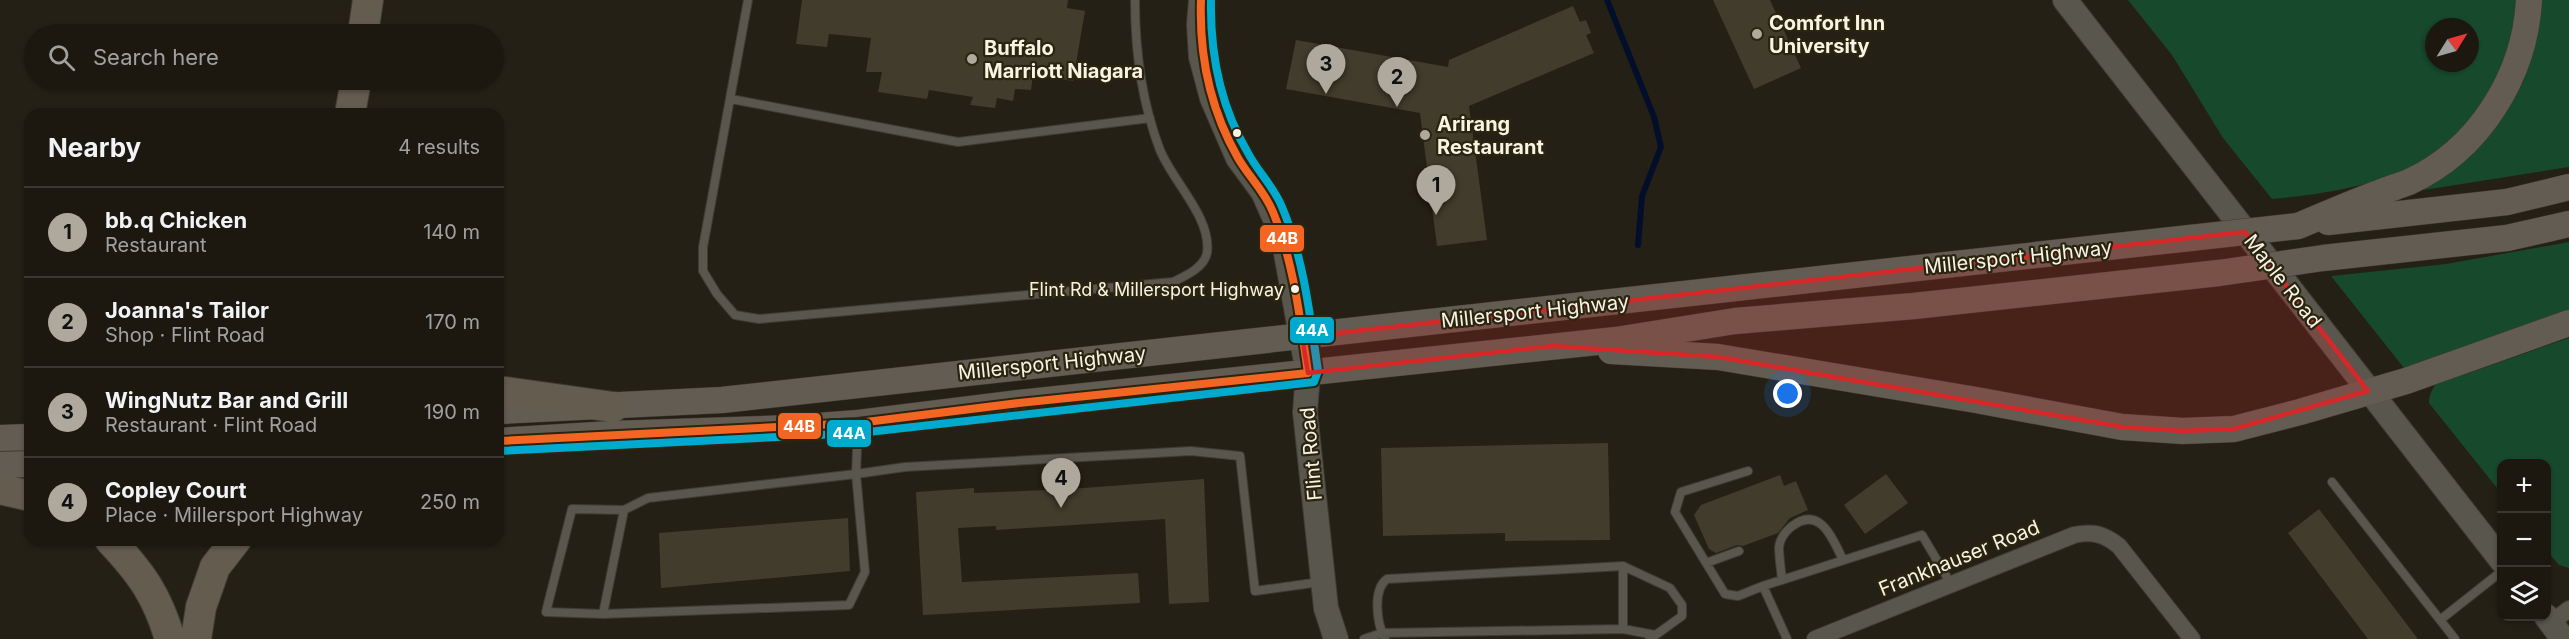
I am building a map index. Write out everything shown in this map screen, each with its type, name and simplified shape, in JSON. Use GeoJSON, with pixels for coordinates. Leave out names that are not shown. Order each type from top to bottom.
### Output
{"type":"FeatureCollection","features":[{"type":"Feature","properties":{"kind":"highway"},"geometry":{"type":"LineString","coordinates":[[344,24],[348,0]]}},
{"type":"Feature","properties":{"kind":"highway"},"geometry":{"type":"LineString","coordinates":[[364,24],[368,0]]}},
{"type":"Feature","properties":{"kind":"highway"},"geometry":{"type":"LineString","coordinates":[[334,108],[336,90]]}},
{"type":"Feature","properties":{"kind":"highway"},"geometry":{"type":"LineString","coordinates":[[351,108],[354,90]]}},
{"type":"Feature","properties":{"kind":"highway"},"geometry":{"type":"LineString","coordinates":[[504,392],[613,407]]}},
{"type":"Feature","properties":{"kind":"highway"},"geometry":{"type":"LineString","coordinates":[[0,489],[24,494]]}},
{"type":"Feature","properties":{"kind":"highway"},"geometry":{"type":"LineString","coordinates":[[115,546],[139,572],[161,610],[170,639]]}},
{"type":"Feature","properties":{"kind":"highway"},"geometry":{"type":"LineString","coordinates":[[196,639],[201,607],[215,567],[231,546]]}},
{"type":"Feature","properties":{"kind":"main road","name":"Flint Road"},"geometry":{"type":"LineString","coordinates":[[1201,0],[1199,24],[1201,57],[1207,85],[1234,150],[1263,192],[1280,228],[1308,374],[1305,412],[1326,608],[1336,639]]}},
{"type":"Feature","properties":{"kind":"main road","name":"Maple Road"},"geometry":{"type":"LineString","coordinates":[[2065,0],[2497,555]]}},
{"type":"Feature","properties":{"kind":"main road"},"geometry":{"type":"LineString","coordinates":[[2298,226],[2409,182],[2445,160],[2476,130],[2498,102],[2518,61],[2528,20],[2529,0]]}},
{"type":"Feature","properties":{"kind":"main road","name":"Millersport Highway"},"geometry":{"type":"LineString","coordinates":[[504,411],[722,400],[2507,202],[2569,187]]}},
{"type":"Feature","properties":{"kind":"main road","name":"Millersport Highway"},"geometry":{"type":"LineString","coordinates":[[504,441],[858,423],[1019,403],[1616,340],[1735,321],[1914,306],[2219,273],[2323,258],[2507,238],[2569,224]]}},
{"type":"Feature","properties":{"kind":"main road"},"geometry":{"type":"LineString","coordinates":[[1554,346],[1718,357],[2122,427],[2183,431],[2234,429],[2300,412],[2406,381],[2569,323]]}},
{"type":"Feature","properties":{"kind":"main road"},"geometry":{"type":"LineString","coordinates":[[0,438],[24,436]]}},
{"type":"Feature","properties":{"kind":"main road"},"geometry":{"type":"LineString","coordinates":[[0,465],[24,464]]}},
{"type":"Feature","properties":{"kind":"street","name":"Frankhauser Road"},"geometry":{"type":"LineString","coordinates":[[1815,639],[2074,535],[2097,533],[2109,538],[2119,546],[2192,639]]}},
{"type":"Feature","properties":{"kind":"lane"},"geometry":{"type":"LineString","coordinates":[[748,0],[704,247],[703,271],[717,294],[735,315],[759,319],[1173,282],[1199,267],[1206,255],[1207,231],[1168,166],[1150,118],[1140,75],[1135,0]]}},
{"type":"Feature","properties":{"kind":"lane"},"geometry":{"type":"LineString","coordinates":[[731,99],[958,142],[1150,118]]}},
{"type":"Feature","properties":{"kind":"lane"},"geometry":{"type":"LineString","coordinates":[[858,423],[856,474],[865,572],[849,605],[603,614],[546,612],[572,509],[624,510],[648,498],[856,474],[906,467],[1191,451],[1240,456],[1255,591],[1324,581]]}},
{"type":"Feature","properties":{"kind":"lane"},"geometry":{"type":"LineString","coordinates":[[1748,471],[1681,492],[1675,512],[1725,594],[1738,597],[1763,586],[1922,535],[1951,584]]}},
{"type":"Feature","properties":{"kind":"lane"},"geometry":{"type":"LineString","coordinates":[[2332,482],[2455,639]]}},
{"type":"Feature","properties":{"kind":"lane"},"geometry":{"type":"LineString","coordinates":[[603,614],[624,510]]}},
{"type":"Feature","properties":{"kind":"lane"},"geometry":{"type":"LineString","coordinates":[[1782,580],[1779,545],[1785,532],[1808,519],[1819,522],[1828,531],[1843,560]]}},
{"type":"Feature","properties":{"kind":"lane"},"geometry":{"type":"LineString","coordinates":[[1706,563],[1739,551]]}},
{"type":"Feature","properties":{"kind":"lane"},"geometry":{"type":"LineString","coordinates":[[1623,566],[1623,629]]}},
{"type":"Feature","properties":{"kind":"lane"},"geometry":{"type":"LineString","coordinates":[[1364,639],[1383,636],[1623,629],[1652,637],[1682,616],[1682,605],[1670,588],[1623,566],[1387,579],[1382,582],[1377,595],[1383,636]]}},
{"type":"Feature","properties":{"kind":"lane"},"geometry":{"type":"LineString","coordinates":[[2440,620],[2497,575]]}},
{"type":"Feature","properties":{"kind":"lane"},"geometry":{"type":"LineString","coordinates":[[1763,586],[1787,639]]}},
{"type":"Feature","properties":{"kind":"highlighted area"},"geometry":{"type":"Polygon","coordinates":[[[2245,232],[2368,391],[2234,429],[2183,431],[2122,427],[1718,357],[1554,346],[1308,373],[1302,337],[2245,232]]]}},
{"type":"Feature","properties":{"kind":"green space"},"geometry":{"type":"Polygon","coordinates":[[[2128,0],[2518,0],[2511,48],[2491,90],[2452,139],[2436,153],[2401,173],[2354,187],[2272,199],[2223,138],[2172,55],[2128,0]]]}},
{"type":"Feature","properties":{"kind":"green space"},"geometry":{"type":"Polygon","coordinates":[[[2539,0],[2569,0],[2569,167],[2424,190],[2423,186],[2472,146],[2509,108],[2530,64],[2537,31],[2539,0]]]}},
{"type":"Feature","properties":{"kind":"green space"},"geometry":{"type":"Polygon","coordinates":[[[2569,242],[2569,312],[2404,368],[2331,276],[2446,264],[2569,242]]]}},
{"type":"Feature","properties":{"kind":"green space"},"geometry":{"type":"Polygon","coordinates":[[[2569,338],[2569,568],[2559,565],[2551,556],[2551,459],[2497,459],[2497,488],[2429,403],[2431,392],[2444,377],[2454,370],[2460,376],[2569,338]]]}},
{"type":"Feature","properties":{"kind":"building","name":"Buffalo Marriott Niagara"},"geometry":{"type":"Polygon","coordinates":[[[802,0],[1068,0],[1067,8],[1085,11],[1073,81],[1033,75],[1031,90],[1015,89],[1013,101],[997,98],[995,108],[970,105],[973,97],[929,90],[927,99],[878,92],[882,72],[866,72],[871,38],[829,34],[827,47],[796,44],[802,0]]]}},
{"type":"Feature","properties":{"kind":"building","name":"Comfort Inn University"},"geometry":{"type":"Polygon","coordinates":[[[1713,0],[1770,0],[1801,68],[1754,89],[1713,0]]]}},
{"type":"Feature","properties":{"kind":"building"},"geometry":{"type":"Polygon","coordinates":[[[1573,6],[1580,22],[1586,20],[1591,33],[1586,35],[1594,53],[1469,106],[1487,240],[1437,246],[1420,113],[1286,89],[1296,40],[1448,67],[1449,60],[1573,6]]]}},
{"type":"Feature","properties":{"kind":"building"},"geometry":{"type":"Polygon","coordinates":[[[1608,443],[1610,540],[1505,541],[1505,533],[1383,536],[1381,448],[1608,443]]]}},
{"type":"Feature","properties":{"kind":"building"},"geometry":{"type":"Polygon","coordinates":[[[1886,474],[1908,503],[1865,534],[1844,505],[1886,474]]]}},
{"type":"Feature","properties":{"kind":"building"},"geometry":{"type":"Polygon","coordinates":[[[1780,475],[1784,486],[1796,481],[1808,510],[1790,518],[1778,533],[1716,553],[1709,549],[1694,515],[1701,505],[1780,475]]]}},
{"type":"Feature","properties":{"kind":"building"},"geometry":{"type":"Polygon","coordinates":[[[1204,479],[1209,602],[1169,604],[1165,519],[996,530],[996,526],[958,528],[962,582],[1138,573],[1140,603],[923,615],[916,492],[974,488],[974,493],[1049,490],[1049,485],[1070,483],[1070,489],[1204,479]]]}},
{"type":"Feature","properties":{"kind":"building"},"geometry":{"type":"Polygon","coordinates":[[[2319,509],[2418,639],[2368,639],[2288,533],[2319,509]]]}},
{"type":"Feature","properties":{"kind":"building"},"geometry":{"type":"Polygon","coordinates":[[[848,518],[850,571],[661,588],[659,533],[848,518]]]}},
{"type":"Feature","properties":{"kind":"waterway"},"geometry":{"type":"LineString","coordinates":[[1607,0],[1654,117],[1661,147],[1642,196],[1638,245]]}},
{"type":"Feature","properties":{"kind":"transit line","name":"44B"},"geometry":{"type":"LineString","coordinates":[[504,441],[858,423],[1019,403],[1308,373],[1295,291],[1280,231],[1270,205],[1242,165],[1228,139],[1213,101],[1204,62],[1201,0]]}},
{"type":"Feature","properties":{"kind":"transit line","name":"44A"},"geometry":{"type":"LineString","coordinates":[[504,451],[859,433],[1314,382],[1318,371],[1296,247],[1279,200],[1252,160],[1230,117],[1215,60],[1211,0]]}},
{"type":"Feature","properties":{"kind":"place","name":"Comfort Inn University"},"geometry":{"type":"Point","coordinates":[1757,34]}},
{"type":"Feature","properties":{"kind":"place","name":"Buffalo Marriott Niagara"},"geometry":{"type":"Point","coordinates":[972,59]}},
{"type":"Feature","properties":{"kind":"place","name":"WingNutz Bar and Grill"},"geometry":{"type":"Point","coordinates":[1326,94]}},
{"type":"Feature","properties":{"kind":"place","name":"Joanna's Tailor"},"geometry":{"type":"Point","coordinates":[1397,107]}},
{"type":"Feature","properties":{"kind":"place","name":"Arirang Restaurant"},"geometry":{"type":"Point","coordinates":[1425,135]}},
{"type":"Feature","properties":{"kind":"place","name":"bb.q Chicken"},"geometry":{"type":"Point","coordinates":[1436,215]}},
{"type":"Feature","properties":{"kind":"place","name":"Flint Rd & Millersport Highway"},"geometry":{"type":"Point","coordinates":[1295,289]}},
{"type":"Feature","properties":{"kind":"place","name":"Copley Court"},"geometry":{"type":"Point","coordinates":[1061,508]}}]}
